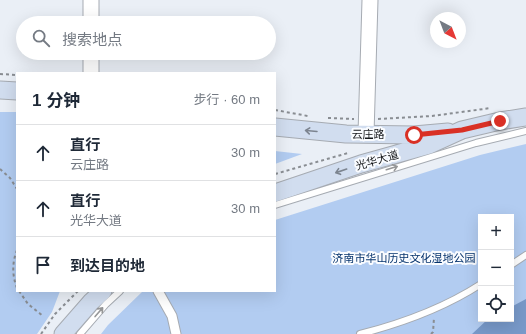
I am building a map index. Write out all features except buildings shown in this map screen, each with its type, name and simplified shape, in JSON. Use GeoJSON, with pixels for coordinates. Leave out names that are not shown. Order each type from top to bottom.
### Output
{"type":"FeatureCollection","features":[{"type":"Feature","properties":{"kind":"main road"},"geometry":{"type":"LineString","coordinates":[[0,90],[16,91]]}},
{"type":"Feature","properties":{"kind":"main road","name":"光华大道"},"geometry":{"type":"LineString","coordinates":[[276,193],[361,164],[429,145],[462,130],[500,121],[526,117]]}},
{"type":"Feature","properties":{"kind":"main road","name":"云庄路"},"geometry":{"type":"LineString","coordinates":[[276,127],[346,134],[366,126],[414,135],[462,130]]}},
{"type":"Feature","properties":{"kind":"main road"},"geometry":{"type":"LineString","coordinates":[[64,334],[95,295]]}},
{"type":"Feature","properties":{"kind":"street"},"geometry":{"type":"LineString","coordinates":[[91,0],[91,16]]}},
{"type":"Feature","properties":{"kind":"street"},"geometry":{"type":"LineString","coordinates":[[366,126],[370,0]]}},
{"type":"Feature","properties":{"kind":"street"},"geometry":{"type":"LineString","coordinates":[[91,60],[91,72]]}},
{"type":"Feature","properties":{"kind":"street"},"geometry":{"type":"LineString","coordinates":[[159,292],[172,316],[176,334]]}},
{"type":"Feature","properties":{"kind":"lane"},"geometry":{"type":"LineString","coordinates":[[276,205],[476,143],[526,131]]}},
{"type":"Feature","properties":{"kind":"lane"},"geometry":{"type":"LineString","coordinates":[[514,263],[526,255]]}},
{"type":"Feature","properties":{"kind":"lane"},"geometry":{"type":"LineString","coordinates":[[360,334],[408,321],[459,298],[478,286]]}},
{"type":"Feature","properties":{"kind":"lane"},"geometry":{"type":"LineString","coordinates":[[80,334],[106,304],[119,292]]}},
{"type":"Feature","properties":{"kind":"path"},"geometry":{"type":"LineString","coordinates":[[0,74],[16,75]]}},
{"type":"Feature","properties":{"kind":"path"},"geometry":{"type":"LineString","coordinates":[[322,117],[366,126],[495,108]]}},
{"type":"Feature","properties":{"kind":"path"},"geometry":{"type":"LineString","coordinates":[[276,110],[309,116]]}},
{"type":"Feature","properties":{"kind":"path"},"geometry":{"type":"LineString","coordinates":[[276,174],[348,153]]}},
{"type":"Feature","properties":{"kind":"path"},"geometry":{"type":"LineString","coordinates":[[0,169],[10,178],[16,187]]}},
{"type":"Feature","properties":{"kind":"path"},"geometry":{"type":"LineString","coordinates":[[16,253],[12,272],[16,285]]}},
{"type":"Feature","properties":{"kind":"path"},"geometry":{"type":"LineString","coordinates":[[20,292],[28,304],[43,316]]}},
{"type":"Feature","properties":{"kind":"path"},"geometry":{"type":"LineString","coordinates":[[41,334],[54,314],[77,292]]}},
{"type":"Feature","properties":{"kind":"path"},"geometry":{"type":"LineString","coordinates":[[431,334],[433,332],[434,310]]}},
{"type":"Feature","properties":{"kind":"green space"},"geometry":{"type":"Polygon","coordinates":[[[0,112],[16,112],[16,292],[60,292],[52,312],[37,334],[0,334],[0,112]]]}},
{"type":"Feature","properties":{"kind":"green space","name":"济南市华山历史文化湿地公园"},"geometry":{"type":"Polygon","coordinates":[[[526,144],[526,334],[101,334],[108,325],[142,292],[276,292],[276,220],[480,155],[526,144]]]}},
{"type":"Feature","properties":{"kind":"green space"},"geometry":{"type":"Polygon","coordinates":[[[276,151],[302,154],[276,164],[276,151]]]}},
{"type":"Feature","properties":{"kind":"shaded area"},"geometry":{"type":"Polygon","coordinates":[[[526,299],[526,334],[472,334],[485,322],[514,322],[514,305],[526,299]]]}},
{"type":"Feature","properties":{"kind":"route"},"geometry":{"type":"LineString","coordinates":[[414,135],[462,130],[500,121]]}}]}
